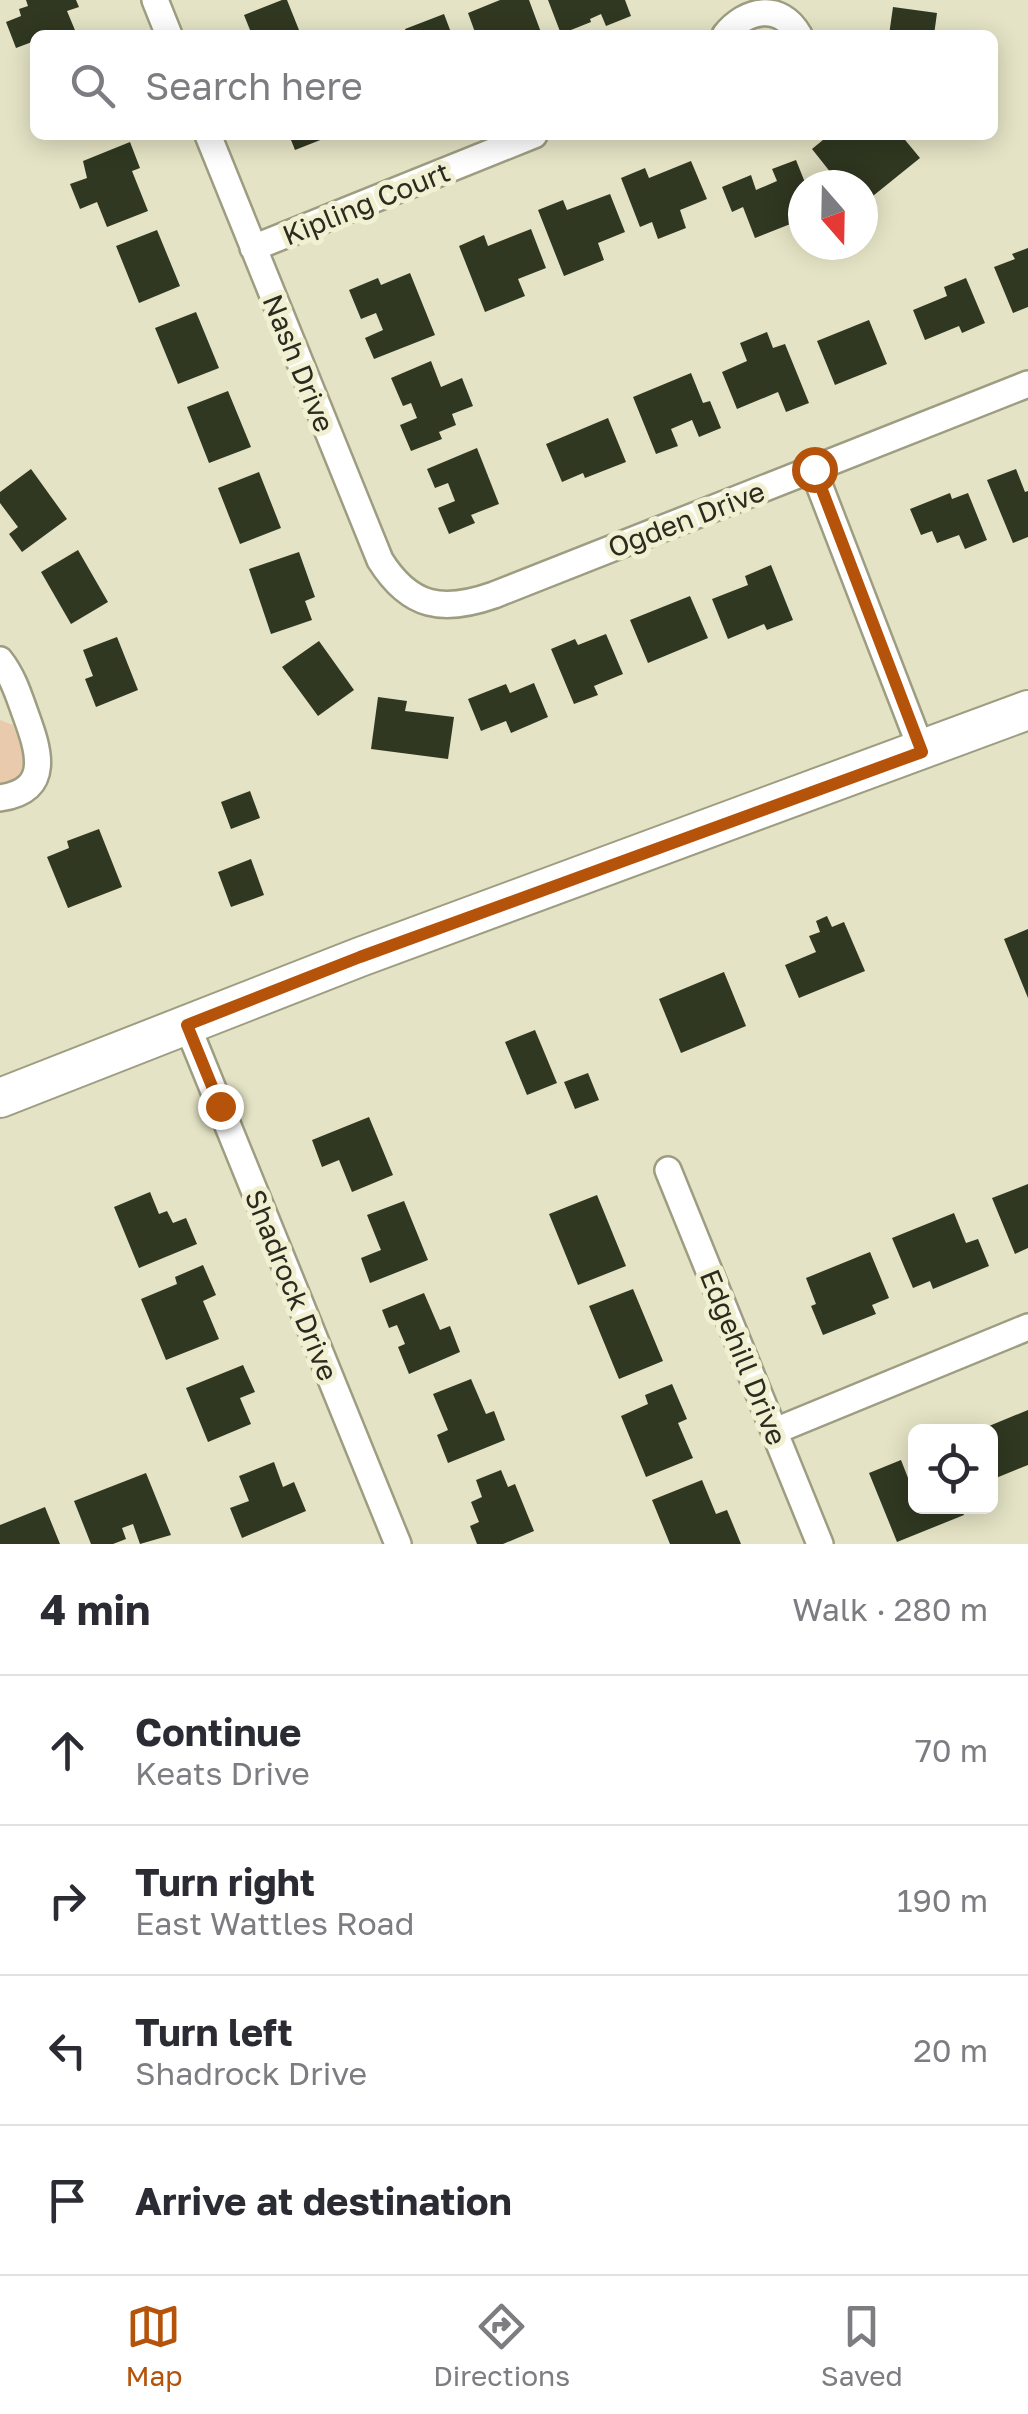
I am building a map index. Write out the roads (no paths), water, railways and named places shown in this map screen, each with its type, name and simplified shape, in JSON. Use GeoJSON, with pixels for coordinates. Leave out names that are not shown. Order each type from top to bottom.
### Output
{"type":"FeatureCollection","features":[{"type":"Feature","properties":{"kind":"main road"},"geometry":{"type":"LineString","coordinates":[[0,1098],[360,957],[1028,710]]}},
{"type":"Feature","properties":{"kind":"street"},"geometry":{"type":"LineString","coordinates":[[155,0],[166,30]]}},
{"type":"Feature","properties":{"kind":"street"},"geometry":{"type":"LineString","coordinates":[[730,30],[743,17],[767,12],[786,20],[795,30]]}},
{"type":"Feature","properties":{"kind":"street","name":"Nash Drive"},"geometry":{"type":"LineString","coordinates":[[210,140],[380,560],[399,587]]}},
{"type":"Feature","properties":{"kind":"street","name":"Kipling Court"},"geometry":{"type":"LineString","coordinates":[[253,248],[522,140]]}},
{"type":"Feature","properties":{"kind":"street","name":"Ogden Drive"},"geometry":{"type":"LineString","coordinates":[[399,587],[430,604],[472,603],[1028,384]]}},
{"type":"Feature","properties":{"kind":"street"},"geometry":{"type":"LineString","coordinates":[[814,469],[922,752]]}},
{"type":"Feature","properties":{"kind":"street"},"geometry":{"type":"LineString","coordinates":[[0,660],[17,690],[39,752],[39,765],[24,790],[0,798]]}},
{"type":"Feature","properties":{"kind":"street","name":"Shadrock Drive"},"geometry":{"type":"LineString","coordinates":[[187,1025],[398,1544]]}},
{"type":"Feature","properties":{"kind":"street","name":"Edgehill Drive"},"geometry":{"type":"LineString","coordinates":[[668,1170],[820,1544]]}},
{"type":"Feature","properties":{"kind":"street"},"geometry":{"type":"LineString","coordinates":[[775,1431],[1028,1327]]}}]}
